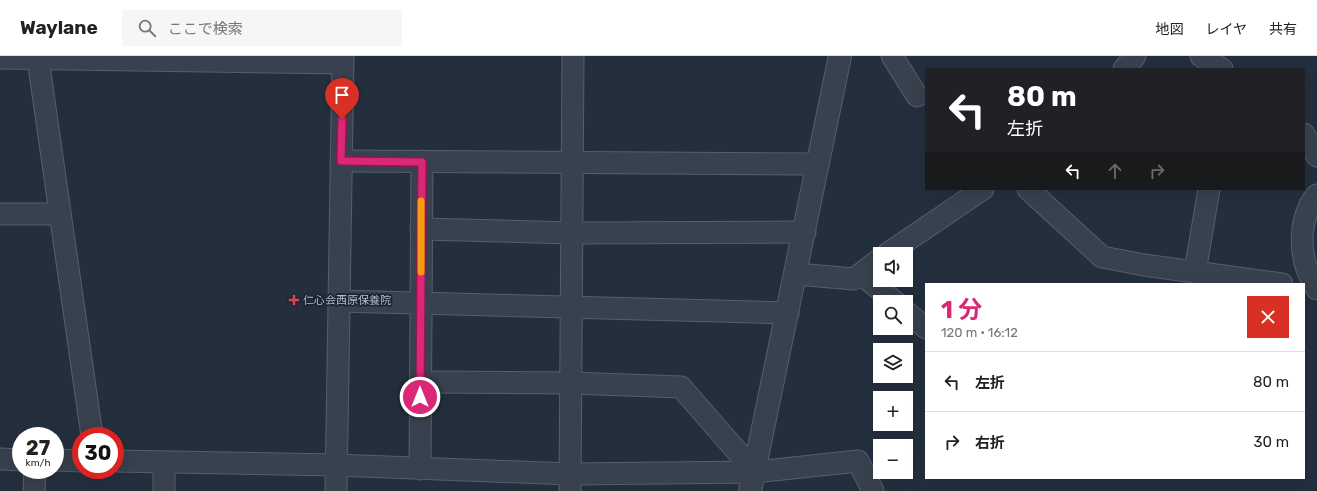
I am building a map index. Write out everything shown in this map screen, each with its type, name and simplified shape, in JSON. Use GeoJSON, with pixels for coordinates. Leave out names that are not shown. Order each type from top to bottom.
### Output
{"type":"FeatureCollection","features":[{"type":"Feature","properties":{"kind":"street"},"geometry":{"type":"LineString","coordinates":[[570,483],[573,56]]}},
{"type":"Feature","properties":{"kind":"street"},"geometry":{"type":"LineString","coordinates":[[753,482],[840,56]]}},
{"type":"Feature","properties":{"kind":"street"},"geometry":{"type":"LineString","coordinates":[[892,56],[917,96]]}},
{"type":"Feature","properties":{"kind":"street"},"geometry":{"type":"LineString","coordinates":[[1125,68],[1135,56]]}},
{"type":"Feature","properties":{"kind":"street"},"geometry":{"type":"LineString","coordinates":[[1201,56],[1220,68]]}},
{"type":"Feature","properties":{"kind":"street"},"geometry":{"type":"LineString","coordinates":[[0,58],[343,60],[336,491]]}},
{"type":"Feature","properties":{"kind":"street"},"geometry":{"type":"LineString","coordinates":[[38,59],[91,427]]}},
{"type":"Feature","properties":{"kind":"street"},"geometry":{"type":"LineString","coordinates":[[1305,136],[1317,156]]}},
{"type":"Feature","properties":{"kind":"street"},"geometry":{"type":"LineString","coordinates":[[341,161],[818,164]]}},
{"type":"Feature","properties":{"kind":"street"},"geometry":{"type":"LineString","coordinates":[[420,468],[422,162]]}},
{"type":"Feature","properties":{"kind":"street"},"geometry":{"type":"LineString","coordinates":[[897,247],[982,190]]}},
{"type":"Feature","properties":{"kind":"street"},"geometry":{"type":"LineString","coordinates":[[1029,190],[1102,257],[1144,265],[1275,283]]}},
{"type":"Feature","properties":{"kind":"street"},"geometry":{"type":"LineString","coordinates":[[1195,272],[1209,190]]}},
{"type":"Feature","properties":{"kind":"street"},"geometry":{"type":"LineString","coordinates":[[1305,287],[1317,289],[1306,267],[1302,247],[1302,230],[1307,212],[1314,197],[1317,195]]}},
{"type":"Feature","properties":{"kind":"street"},"geometry":{"type":"LineString","coordinates":[[0,214],[60,214]]}},
{"type":"Feature","properties":{"kind":"street"},"geometry":{"type":"LineString","coordinates":[[421,229],[572,233],[804,232]]}},
{"type":"Feature","properties":{"kind":"street"},"geometry":{"type":"LineString","coordinates":[[796,274],[854,278],[873,265]]}},
{"type":"Feature","properties":{"kind":"street"},"geometry":{"type":"LineString","coordinates":[[861,274],[886,295]]}},
{"type":"Feature","properties":{"kind":"street"},"geometry":{"type":"LineString","coordinates":[[339,301],[788,313]]}},
{"type":"Feature","properties":{"kind":"street"},"geometry":{"type":"LineString","coordinates":[[913,318],[925,327]]}},
{"type":"Feature","properties":{"kind":"street"},"geometry":{"type":"LineString","coordinates":[[420,382],[571,383],[681,387],[753,482]]}},
{"type":"Feature","properties":{"kind":"street"},"geometry":{"type":"LineString","coordinates":[[0,459],[12,460]]}},
{"type":"Feature","properties":{"kind":"street"},"geometry":{"type":"LineString","coordinates":[[124,461],[420,468],[570,483],[753,482],[858,461],[873,491]]}},
{"type":"Feature","properties":{"kind":"street"},"geometry":{"type":"LineString","coordinates":[[164,462],[164,491]]}},
{"type":"Feature","properties":{"kind":"street"},"geometry":{"type":"LineString","coordinates":[[34,491],[35,479]]}},
{"type":"Feature","properties":{"kind":"slow traffic"},"geometry":{"type":"LineString","coordinates":[[421,201],[421,272]]}},
{"type":"Feature","properties":{"kind":"place","name":"仁心会西原保養院"},"geometry":{"type":"Point","coordinates":[294,300]}},
{"type":"Feature","properties":{"kind":"route"},"geometry":{"type":"LineString","coordinates":[[342,119],[341,161],[422,162],[420,397]]}}]}
